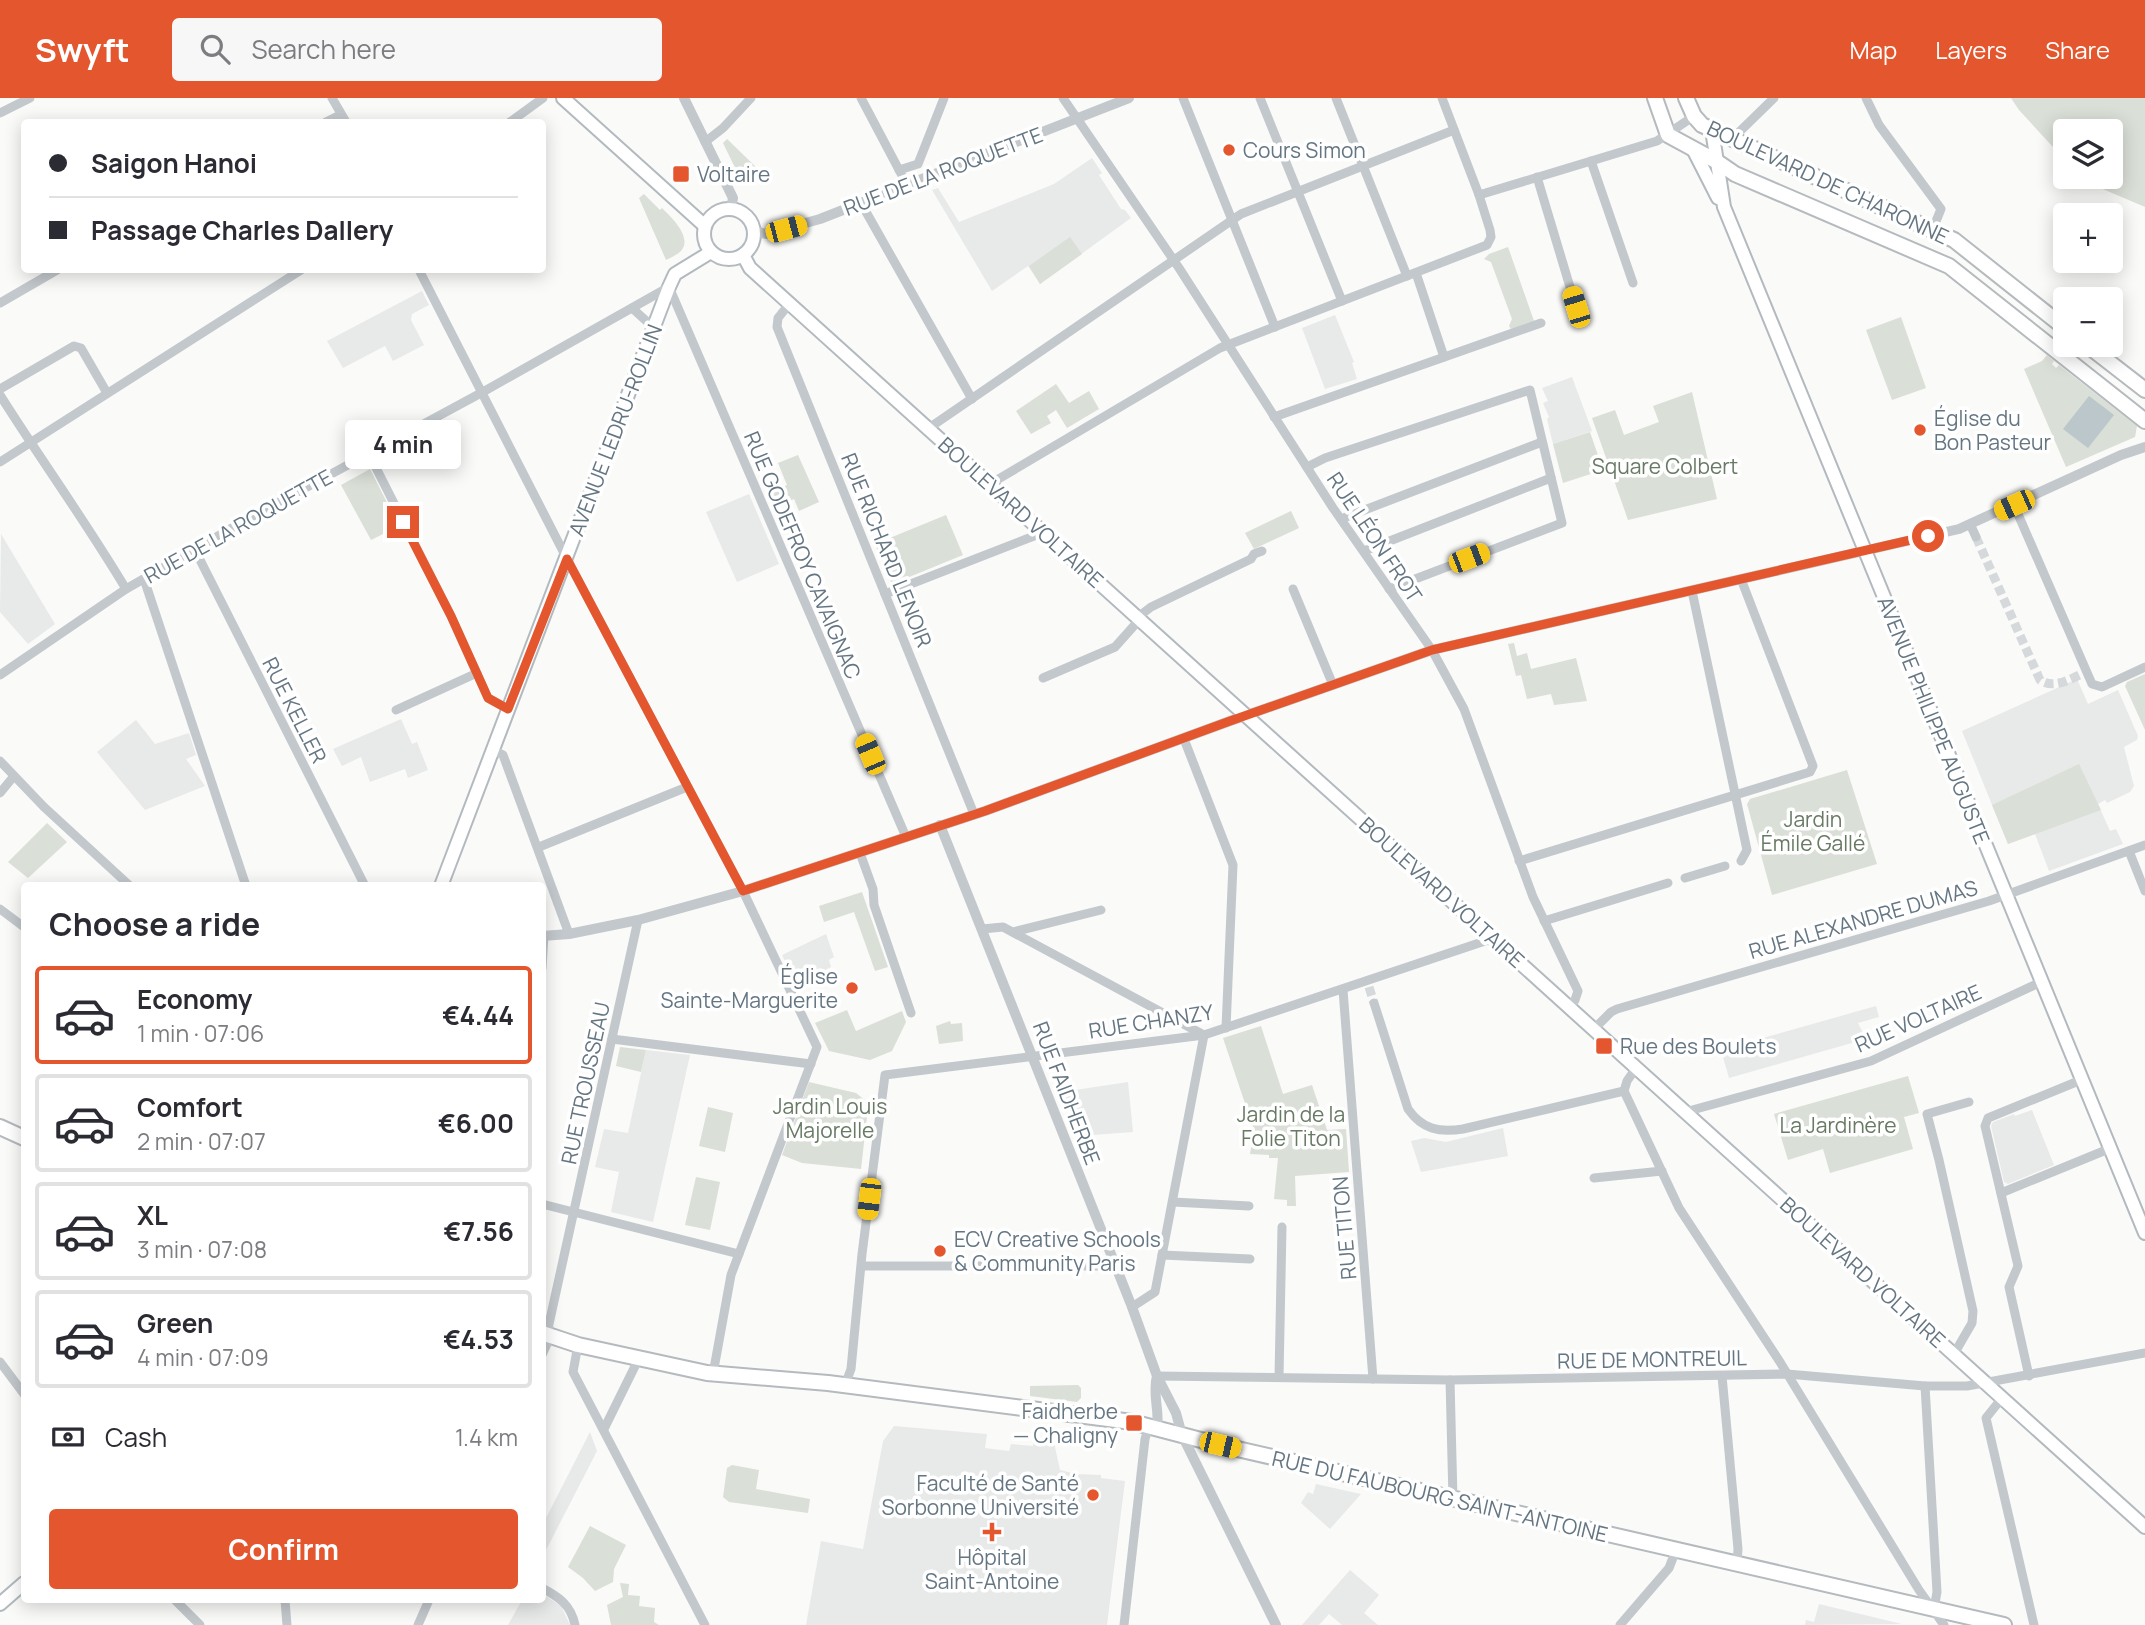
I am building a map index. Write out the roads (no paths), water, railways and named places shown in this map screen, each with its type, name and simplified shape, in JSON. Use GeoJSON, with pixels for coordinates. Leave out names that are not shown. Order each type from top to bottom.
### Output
{"type":"FeatureCollection","features":[{"type":"Feature","properties":{"kind":"main road"},"geometry":{"type":"LineString","coordinates":[[563,98],[705,226]]}},
{"type":"Feature","properties":{"kind":"main road"},"geometry":{"type":"LineString","coordinates":[[1655,98],[1668,135]]}},
{"type":"Feature","properties":{"kind":"main road"},"geometry":{"type":"LineString","coordinates":[[1686,98],[1693,116]]}},
{"type":"Feature","properties":{"kind":"main road","name":"BOULEVARD DE CHARONNE"},"geometry":{"type":"LineString","coordinates":[[1693,116],[1712,130],[1963,246],[2053,317]]}},
{"type":"Feature","properties":{"kind":"main road","name":"AVENUE PHILIPPE AUGUSTE"},"geometry":{"type":"LineString","coordinates":[[1712,130],[1724,206],[2145,1233]]}},
{"type":"Feature","properties":{"kind":"main road","name":"BOULEVARD DE CHARONNE"},"geometry":{"type":"LineString","coordinates":[[1668,135],[1735,174],[1949,266],[2145,421]]}},
{"type":"Feature","properties":{"kind":"main road","name":"AVENUE PHILIPPE AUGUSTE"},"geometry":{"type":"LineString","coordinates":[[1693,149],[1714,193],[1724,206]]}},
{"type":"Feature","properties":{"kind":"main road"},"geometry":{"type":"LineString","coordinates":[[731,208],[748,217],[754,231],[752,244],[743,255],[727,259],[711,252],[704,238],[705,226],[713,213],[731,208]]}},
{"type":"Feature","properties":{"kind":"main road","name":"BOULEVARD DE CHARONNE"},"geometry":{"type":"LineString","coordinates":[[1949,266],[1963,246]]}},
{"type":"Feature","properties":{"kind":"main road","name":"RUE DE LA ROQUETTE"},"geometry":{"type":"LineString","coordinates":[[669,287],[674,274],[711,252]]}},
{"type":"Feature","properties":{"kind":"main road","name":"BOULEVARD VOLTAIRE"},"geometry":{"type":"LineString","coordinates":[[743,255],[750,268],[2145,1527]]}},
{"type":"Feature","properties":{"kind":"main road","name":"AVENUE LEDRU-ROLLIN"},"geometry":{"type":"LineString","coordinates":[[443,882],[669,287]]}},
{"type":"Feature","properties":{"kind":"main road"},"geometry":{"type":"LineString","coordinates":[[2102,357],[2145,390]]}},
{"type":"Feature","properties":{"kind":"main road"},"geometry":{"type":"LineString","coordinates":[[0,1127],[21,1137]]}},
{"type":"Feature","properties":{"kind":"main road","name":"RUE DU FAUBOURG SAINT-ANTOINE"},"geometry":{"type":"LineString","coordinates":[[546,1334],[578,1345],[713,1374],[845,1385],[1132,1422],[1453,1499],[2004,1625]]}},
{"type":"Feature","properties":{"kind":"main road"},"geometry":{"type":"LineString","coordinates":[[0,1604],[21,1586]]}},
{"type":"Feature","properties":{"kind":"street"},"geometry":{"type":"LineString","coordinates":[[0,113],[30,98]]}},
{"type":"Feature","properties":{"kind":"street"},"geometry":{"type":"LineString","coordinates":[[332,98],[343,119]]}},
{"type":"Feature","properties":{"kind":"street"},"geometry":{"type":"LineString","coordinates":[[514,119],[543,98]]}},
{"type":"Feature","properties":{"kind":"street"},"geometry":{"type":"LineString","coordinates":[[684,98],[733,198],[731,208]]}},
{"type":"Feature","properties":{"kind":"street"},"geometry":{"type":"LineString","coordinates":[[705,142],[723,128],[751,98]]}},
{"type":"Feature","properties":{"kind":"street"},"geometry":{"type":"LineString","coordinates":[[861,98],[907,185]]}},
{"type":"Feature","properties":{"kind":"street"},"geometry":{"type":"LineString","coordinates":[[925,178],[918,163],[944,98]]}},
{"type":"Feature","properties":{"kind":"street","name":"RUE LÉON FROT"},"geometry":{"type":"LineString","coordinates":[[1063,98],[1229,345],[1341,519],[1432,650],[1464,709],[1519,861],[1578,991],[1570,1006]]}},
{"type":"Feature","properties":{"kind":"street","name":"RUE DE LA ROQUETTE"},"geometry":{"type":"LineString","coordinates":[[754,231],[771,233],[814,221],[1129,98]]}},
{"type":"Feature","properties":{"kind":"street"},"geometry":{"type":"LineString","coordinates":[[1183,98],[1275,327]]}},
{"type":"Feature","properties":{"kind":"street"},"geometry":{"type":"LineString","coordinates":[[1260,98],[1342,301]]}},
{"type":"Feature","properties":{"kind":"street"},"geometry":{"type":"LineString","coordinates":[[1338,98],[1363,166],[1444,357]]}},
{"type":"Feature","properties":{"kind":"street"},"geometry":{"type":"LineString","coordinates":[[990,484],[1220,348],[1487,245],[1491,237],[1490,230],[1443,98]]}},
{"type":"Feature","properties":{"kind":"street"},"geometry":{"type":"LineString","coordinates":[[1732,139],[1774,98]]}},
{"type":"Feature","properties":{"kind":"street"},"geometry":{"type":"LineString","coordinates":[[1866,98],[1878,125],[1941,209],[1932,231]]}},
{"type":"Feature","properties":{"kind":"street"},"geometry":{"type":"LineString","coordinates":[[1479,195],[1668,135],[1693,116]]}},
{"type":"Feature","properties":{"kind":"street"},"geometry":{"type":"LineString","coordinates":[[929,428],[1231,220],[1454,130]]}},
{"type":"Feature","properties":{"kind":"street"},"geometry":{"type":"LineString","coordinates":[[1591,161],[1633,283]]}},
{"type":"Feature","properties":{"kind":"street"},"geometry":{"type":"LineString","coordinates":[[899,170],[918,163]]}},
{"type":"Feature","properties":{"kind":"street"},"geometry":{"type":"LineString","coordinates":[[1536,177],[1576,307]]}},
{"type":"Feature","properties":{"kind":"street"},"geometry":{"type":"LineString","coordinates":[[861,203],[972,399]]}},
{"type":"Feature","properties":{"kind":"street"},"geometry":{"type":"LineString","coordinates":[[0,303],[52,273]]}},
{"type":"Feature","properties":{"kind":"street"},"geometry":{"type":"LineString","coordinates":[[0,462],[296,273]]}},
{"type":"Feature","properties":{"kind":"street"},"geometry":{"type":"LineString","coordinates":[[421,273],[567,559],[743,891],[817,1047],[731,1275],[713,1374]]}},
{"type":"Feature","properties":{"kind":"street","name":"RUE DE LA ROQUETTE"},"geometry":{"type":"LineString","coordinates":[[0,675],[126,589],[669,287]]}},
{"type":"Feature","properties":{"kind":"street","name":"RUE GODEFROY CAVAIGNAC"},"geometry":{"type":"LineString","coordinates":[[669,287],[906,837]]}},
{"type":"Feature","properties":{"kind":"street","name":"RUE RICHARD LENOIR"},"geometry":{"type":"LineString","coordinates":[[790,303],[778,318],[777,327],[974,814]]}},
{"type":"Feature","properties":{"kind":"street"},"geometry":{"type":"LineString","coordinates":[[632,308],[654,328]]}},
{"type":"Feature","properties":{"kind":"street"},"geometry":{"type":"LineString","coordinates":[[1274,417],[1541,323]]}},
{"type":"Feature","properties":{"kind":"street"},"geometry":{"type":"LineString","coordinates":[[0,388],[74,346],[81,348],[107,393]]}},
{"type":"Feature","properties":{"kind":"street"},"geometry":{"type":"LineString","coordinates":[[1307,467],[1325,458],[1530,390],[1562,523],[1389,589]]}},
{"type":"Feature","properties":{"kind":"street"},"geometry":{"type":"LineString","coordinates":[[0,395],[93,534],[126,589]]}},
{"type":"Feature","properties":{"kind":"street"},"geometry":{"type":"LineString","coordinates":[[1341,519],[1542,442]]}},
{"type":"Feature","properties":{"kind":"street"},"geometry":{"type":"LineString","coordinates":[[546,936],[569,934],[638,920],[743,891],[974,814],[1432,650],[1959,529],[2121,455],[2145,447]]}},
{"type":"Feature","properties":{"kind":"street"},"geometry":{"type":"LineString","coordinates":[[369,454],[488,698],[508,709]]}},
{"type":"Feature","properties":{"kind":"street"},"geometry":{"type":"LineString","coordinates":[[1364,551],[1551,478]]}},
{"type":"Feature","properties":{"kind":"street"},"geometry":{"type":"LineString","coordinates":[[2014,505],[2092,684],[2102,687],[2145,667]]}},
{"type":"Feature","properties":{"kind":"street"},"geometry":{"type":"LineString","coordinates":[[1970,524],[1976,537]]}},
{"type":"Feature","properties":{"kind":"street"},"geometry":{"type":"LineString","coordinates":[[885,594],[1034,536],[1041,530]]}},
{"type":"Feature","properties":{"kind":"street","name":"RUE KELLER"},"geometry":{"type":"LineString","coordinates":[[195,550],[363,882]]}},
{"type":"Feature","properties":{"kind":"street"},"geometry":{"type":"LineString","coordinates":[[1043,678],[1115,647],[1151,607],[1251,559],[1254,554],[1262,551]]}},
{"type":"Feature","properties":{"kind":"street"},"geometry":{"type":"LineString","coordinates":[[144,579],[245,882]]}},
{"type":"Feature","properties":{"kind":"street"},"geometry":{"type":"LineString","coordinates":[[1519,861],[1810,772],[1813,766],[1741,579]]}},
{"type":"Feature","properties":{"kind":"street"},"geometry":{"type":"LineString","coordinates":[[1293,589],[1333,685]]}},
{"type":"Feature","properties":{"kind":"street"},"geometry":{"type":"LineString","coordinates":[[1692,591],[1747,850],[1741,861]]}},
{"type":"Feature","properties":{"kind":"street"},"geometry":{"type":"LineString","coordinates":[[396,710],[477,673]]}},
{"type":"Feature","properties":{"kind":"street"},"geometry":{"type":"LineString","coordinates":[[1184,739],[1233,865],[1226,1028]]}},
{"type":"Feature","properties":{"kind":"street"},"geometry":{"type":"LineString","coordinates":[[493,750],[503,755],[569,934]]}},
{"type":"Feature","properties":{"kind":"street"},"geometry":{"type":"LineString","coordinates":[[0,761],[44,807],[126,882]]}},
{"type":"Feature","properties":{"kind":"street"},"geometry":{"type":"LineString","coordinates":[[0,793],[14,776]]}},
{"type":"Feature","properties":{"kind":"street"},"geometry":{"type":"LineString","coordinates":[[539,847],[687,787]]}},
{"type":"Feature","properties":{"kind":"street","name":"RUE FAIDHERBE"},"geometry":{"type":"LineString","coordinates":[[940,825],[1157,1376],[1170,1399],[1182,1435],[1276,1625]]}},
{"type":"Feature","properties":{"kind":"street","name":"RUE ALEXANDRE DUMAS"},"geometry":{"type":"LineString","coordinates":[[1594,1029],[1611,1012],[1618,1009],[2006,895],[2145,845]]}},
{"type":"Feature","properties":{"kind":"street"},"geometry":{"type":"LineString","coordinates":[[2129,851],[2145,891]]}},
{"type":"Feature","properties":{"kind":"street"},"geometry":{"type":"LineString","coordinates":[[860,853],[873,889],[874,905],[911,1013]]}},
{"type":"Feature","properties":{"kind":"street"},"geometry":{"type":"LineString","coordinates":[[1685,878],[1725,866]]}},
{"type":"Feature","properties":{"kind":"street"},"geometry":{"type":"LineString","coordinates":[[1544,921],[1668,883]]}},
{"type":"Feature","properties":{"kind":"street"},"geometry":{"type":"LineString","coordinates":[[0,909],[21,925]]}},
{"type":"Feature","properties":{"kind":"street"},"geometry":{"type":"LineString","coordinates":[[1013,932],[1101,910]]}},
{"type":"Feature","properties":{"kind":"street","name":"RUE TROUSSEAU"},"geometry":{"type":"LineString","coordinates":[[546,1330],[575,1211],[638,920]]}},
{"type":"Feature","properties":{"kind":"street"},"geometry":{"type":"LineString","coordinates":[[982,929],[1003,927],[1204,1035],[1155,1292],[1132,1307]]}},
{"type":"Feature","properties":{"kind":"street","name":"RUE CHANZY"},"geometry":{"type":"LineString","coordinates":[[862,1266],[885,1075],[1204,1035],[1368,984],[1494,938]]}},
{"type":"Feature","properties":{"kind":"street","name":"RUE VOLTAIRE"},"geometry":{"type":"LineString","coordinates":[[1685,1112],[1871,1061],[2041,982]]}},
{"type":"Feature","properties":{"kind":"street","name":"RUE TITON"},"geometry":{"type":"LineString","coordinates":[[1343,990],[1373,1378]]}},
{"type":"Feature","properties":{"kind":"street"},"geometry":{"type":"LineString","coordinates":[[1374,1003],[1408,1109],[1414,1118],[1432,1129],[1463,1129],[1625,1091]]}},
{"type":"Feature","properties":{"kind":"street"},"geometry":{"type":"LineString","coordinates":[[612,1039],[811,1064]]}},
{"type":"Feature","properties":{"kind":"street"},"geometry":{"type":"LineString","coordinates":[[1636,1068],[1627,1081],[1625,1091],[1679,1208],[1787,1374],[1919,1590],[1944,1625]]}},
{"type":"Feature","properties":{"kind":"street"},"geometry":{"type":"LineString","coordinates":[[2029,1376],[2009,1287],[2018,1266],[1985,1126],[1988,1118],[2081,1080]]}},
{"type":"Feature","properties":{"kind":"street"},"geometry":{"type":"LineString","coordinates":[[1954,1354],[1972,1323],[1972,1311],[1927,1114],[1969,1102]]}},
{"type":"Feature","properties":{"kind":"street"},"geometry":{"type":"LineString","coordinates":[[2001,1193],[2111,1148]]}},
{"type":"Feature","properties":{"kind":"street"},"geometry":{"type":"LineString","coordinates":[[1594,1178],[1662,1171]]}},
{"type":"Feature","properties":{"kind":"street"},"geometry":{"type":"LineString","coordinates":[[1173,1202],[1249,1206]]}},
{"type":"Feature","properties":{"kind":"street"},"geometry":{"type":"LineString","coordinates":[[546,1205],[739,1254]]}},
{"type":"Feature","properties":{"kind":"street"},"geometry":{"type":"LineString","coordinates":[[1279,1377],[1282,1227]]}},
{"type":"Feature","properties":{"kind":"street"},"geometry":{"type":"LineString","coordinates":[[1162,1255],[1250,1259]]}},
{"type":"Feature","properties":{"kind":"street"},"geometry":{"type":"LineString","coordinates":[[845,1385],[851,1369],[862,1266],[1115,1266]]}},
{"type":"Feature","properties":{"kind":"street"},"geometry":{"type":"LineString","coordinates":[[578,1345],[573,1372],[705,1625]]}},
{"type":"Feature","properties":{"kind":"street","name":"RUE DE MONTREUIL"},"geometry":{"type":"LineString","coordinates":[[1157,1376],[1450,1380],[1787,1374],[1966,1386],[2145,1353]]}},
{"type":"Feature","properties":{"kind":"street"},"geometry":{"type":"LineString","coordinates":[[604,1429],[639,1358]]}},
{"type":"Feature","properties":{"kind":"street"},"geometry":{"type":"LineString","coordinates":[[0,1362],[21,1390]]}},
{"type":"Feature","properties":{"kind":"street","name":"RUE FAIDHERBE"},"geometry":{"type":"LineString","coordinates":[[1153,1428],[1159,1419],[1153,1389],[1157,1376]]}},
{"type":"Feature","properties":{"kind":"street"},"geometry":{"type":"LineString","coordinates":[[1722,1376],[1738,1549],[1737,1564]]}},
{"type":"Feature","properties":{"kind":"street"},"geometry":{"type":"LineString","coordinates":[[1450,1380],[1453,1499]]}},
{"type":"Feature","properties":{"kind":"street"},"geometry":{"type":"LineString","coordinates":[[1925,1385],[1937,1592],[1934,1609]]}},
{"type":"Feature","properties":{"kind":"street"},"geometry":{"type":"LineString","coordinates":[[2002,1398],[1986,1418],[2034,1625]]}},
{"type":"Feature","properties":{"kind":"street"},"geometry":{"type":"LineString","coordinates":[[1124,1625],[1145,1439],[1153,1428]]}},
{"type":"Feature","properties":{"kind":"street"},"geometry":{"type":"LineString","coordinates":[[1620,1625],[1669,1569],[1676,1550]]}},
{"type":"Feature","properties":{"kind":"street"},"geometry":{"type":"LineString","coordinates":[[546,1590],[557,1595],[566,1604],[575,1625]]}},
{"type":"Feature","properties":{"kind":"street"},"geometry":{"type":"LineString","coordinates":[[178,1603],[200,1625]]}},
{"type":"Feature","properties":{"kind":"street"},"geometry":{"type":"LineString","coordinates":[[285,1603],[287,1625]]}},
{"type":"Feature","properties":{"kind":"street"},"geometry":{"type":"LineString","coordinates":[[428,1603],[419,1623],[430,1625]]}},
{"type":"Feature","properties":{"kind":"tunnel"},"geometry":{"type":"LineString","coordinates":[[1976,537],[2040,680],[2057,683],[2086,672]]}},
{"type":"Feature","properties":{"kind":"tunnel"},"geometry":{"type":"LineString","coordinates":[[1369,987],[1374,1003]]}},
{"type":"Feature","properties":{"kind":"place","name":"Cours Simon"},"geometry":{"type":"Point","coordinates":[1229,150]}},
{"type":"Feature","properties":{"kind":"place","name":"Voltaire"},"geometry":{"type":"Point","coordinates":[681,174]}},
{"type":"Feature","properties":{"kind":"place","name":"Église du Bon Pasteur"},"geometry":{"type":"Point","coordinates":[1920,430]}},
{"type":"Feature","properties":{"kind":"place","name":"Église Sainte-Marguerite"},"geometry":{"type":"Point","coordinates":[852,988]}},
{"type":"Feature","properties":{"kind":"place","name":"Rue des Boulets"},"geometry":{"type":"Point","coordinates":[1604,1046]}},
{"type":"Feature","properties":{"kind":"place","name":"ECV Creative Schools & Community Paris"},"geometry":{"type":"Point","coordinates":[940,1251]}},
{"type":"Feature","properties":{"kind":"place","name":"Faidherbe — Chaligny"},"geometry":{"type":"Point","coordinates":[1134,1423]}},
{"type":"Feature","properties":{"kind":"place","name":"Faculté de Santé Sorbonne Université"},"geometry":{"type":"Point","coordinates":[1093,1495]}},
{"type":"Feature","properties":{"kind":"place","name":"Hôpital Saint-Antoine"},"geometry":{"type":"Point","coordinates":[992,1532]}},
{"type":"Feature","properties":{"kind":"park label","name":"Square Colbert"},"geometry":{"type":"Point","coordinates":[1665,466]}},
{"type":"Feature","properties":{"kind":"park label","name":"Jardin Émile Gallé"},"geometry":{"type":"Point","coordinates":[1813,831]}},
{"type":"Feature","properties":{"kind":"park label","name":"Jardin Louis Majorelle"},"geometry":{"type":"Point","coordinates":[830,1118]}},
{"type":"Feature","properties":{"kind":"park label","name":"La Jardinère"},"geometry":{"type":"Point","coordinates":[1838,1125]}},
{"type":"Feature","properties":{"kind":"park label","name":"Jardin de la Folie Titon"},"geometry":{"type":"Point","coordinates":[1291,1126]}}]}
